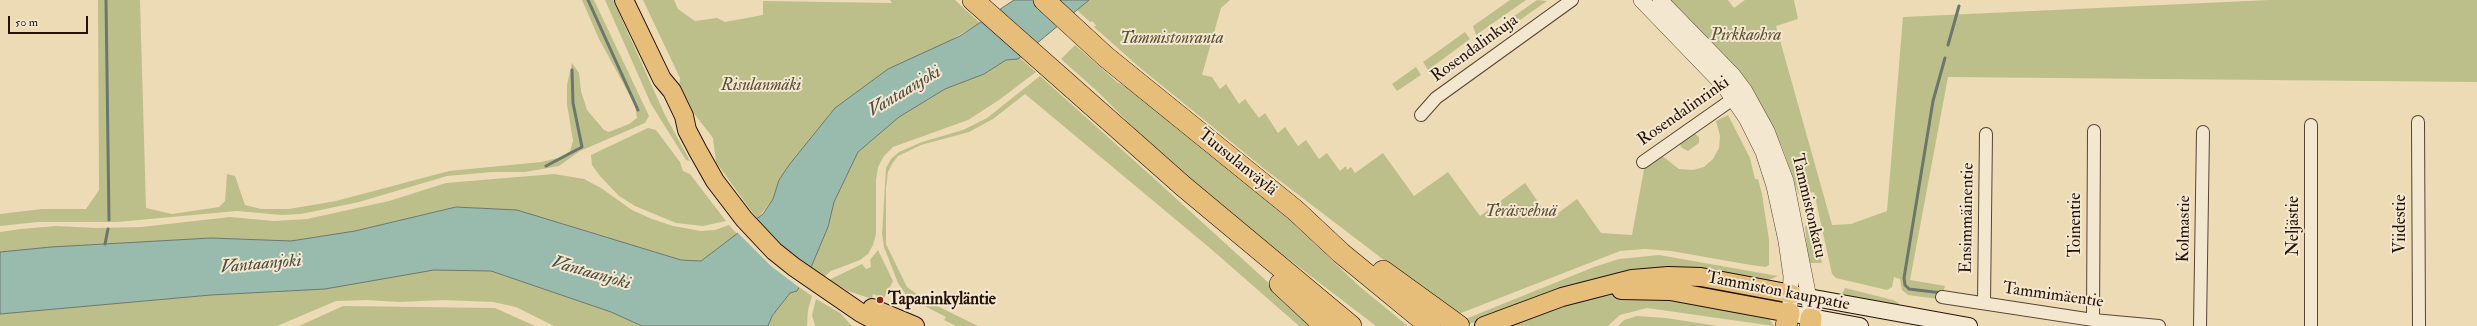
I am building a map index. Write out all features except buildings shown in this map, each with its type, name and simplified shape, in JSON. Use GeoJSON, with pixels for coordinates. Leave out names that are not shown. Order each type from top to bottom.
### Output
{"type":"FeatureCollection","features":[{"type":"Feature","properties":{"kind":"highway"},"geometry":{"type":"LineString","coordinates":[[973,0],[1183,186],[1352,326]]}},
{"type":"Feature","properties":{"kind":"highway","name":"Tuusulanväylä"},"geometry":{"type":"LineString","coordinates":[[1044,0],[1106,57],[1295,210],[1341,253],[1428,318],[1459,326]]}},
{"type":"Feature","properties":{"kind":"highway"},"geometry":{"type":"LineString","coordinates":[[1183,186],[1211,222],[1325,326]]}},
{"type":"Feature","properties":{"kind":"main road"},"geometry":{"type":"LineString","coordinates":[[624,0],[662,79],[672,90],[684,116],[687,130],[726,196],[744,219],[774,251],[839,297],[885,326]]}},
{"type":"Feature","properties":{"kind":"main road","name":"Tammiston kauppatie"},"geometry":{"type":"LineString","coordinates":[[1484,326],[1537,305],[1586,291],[1670,292],[1810,314],[1969,326]]}},
{"type":"Feature","properties":{"kind":"main road"},"geometry":{"type":"LineString","coordinates":[[839,297],[915,326]]}},
{"type":"Feature","properties":{"kind":"main road","name":"Tammiston kauppatie"},"geometry":{"type":"LineString","coordinates":[[1810,314],[1860,326]]}},
{"type":"Feature","properties":{"kind":"street","name":"Rosendalinkuja"},"geometry":{"type":"LineString","coordinates":[[1421,115],[1436,98],[1572,0]]}},
{"type":"Feature","properties":{"kind":"street","name":"Tammistonkatu"},"geometry":{"type":"LineString","coordinates":[[1641,0],[1713,72],[1739,94],[1746,118],[1763,152],[1774,186],[1786,241],[1789,311]]}},
{"type":"Feature","properties":{"kind":"street","name":"Tammistonkatu"},"geometry":{"type":"LineString","coordinates":[[1660,0],[1722,62],[1739,94],[1775,148],[1786,181],[1810,314]]}},
{"type":"Feature","properties":{"kind":"street","name":"Rosendalinrinki"},"geometry":{"type":"LineString","coordinates":[[1643,162],[1739,94]]}},
{"type":"Feature","properties":{"kind":"street","name":"Viidestie"},"geometry":{"type":"LineString","coordinates":[[2418,122],[2419,326]]}},
{"type":"Feature","properties":{"kind":"street","name":"Neljästie"},"geometry":{"type":"LineString","coordinates":[[2311,125],[2311,326]]}},
{"type":"Feature","properties":{"kind":"street","name":"Toinentie"},"geometry":{"type":"LineString","coordinates":[[2093,320],[2094,131]]}},
{"type":"Feature","properties":{"kind":"street","name":"Kolmastie"},"geometry":{"type":"LineString","coordinates":[[2200,326],[2204,132]]}},
{"type":"Feature","properties":{"kind":"street","name":"Ensimmäinentie"},"geometry":{"type":"LineString","coordinates":[[1984,302],[1986,134]]}},
{"type":"Feature","properties":{"kind":"street","name":"Tammimäentie"},"geometry":{"type":"LineString","coordinates":[[1942,297],[1984,302],[2093,320],[2159,326]]}},
{"type":"Feature","properties":{"kind":"green space"},"geometry":{"type":"Polygon","coordinates":[[[98,0],[140,0],[146,208],[172,214],[219,207],[225,201],[227,174],[235,176],[245,205],[261,209],[289,209],[336,201],[449,171],[541,162],[562,157],[570,151],[573,141],[567,104],[567,85],[572,63],[579,73],[581,91],[587,110],[604,130],[609,132],[629,124],[637,118],[635,105],[599,39],[582,0],[594,0],[649,116],[645,123],[580,151],[559,166],[525,172],[492,172],[447,176],[359,202],[301,214],[282,215],[237,211],[117,222],[38,222],[0,226],[0,214],[42,209],[86,209],[99,190],[98,0]]]}},
{"type":"Feature","properties":{"kind":"green space"},"geometry":{"type":"Polygon","coordinates":[[[605,0],[613,0],[665,115],[690,161],[686,160],[651,104],[605,0]]]}},
{"type":"Feature","properties":{"kind":"green space","name":"Risulanmäki"},"geometry":{"type":"Polygon","coordinates":[[[643,0],[674,0],[678,9],[695,21],[717,18],[725,22],[763,15],[763,1],[892,3],[890,0],[955,0],[980,23],[937,48],[888,69],[835,108],[789,165],[779,180],[773,199],[757,219],[716,162],[713,138],[685,102],[679,88],[680,78],[643,0]]]}},
{"type":"Feature","properties":{"kind":"green space"},"geometry":{"type":"Polygon","coordinates":[[[1089,0],[1230,0],[1221,8],[1202,75],[1212,77],[1220,89],[1226,84],[1239,104],[1245,99],[1259,118],[1265,113],[1278,133],[1285,127],[1298,146],[1306,140],[1319,159],[1327,153],[1340,171],[1346,166],[1347,170],[1351,167],[1355,173],[1383,153],[1414,196],[1448,172],[1480,216],[1525,183],[1550,219],[1577,199],[1601,233],[1632,235],[1644,169],[1661,155],[1679,169],[1693,170],[1704,167],[1713,159],[1719,148],[1720,136],[1716,121],[1728,115],[1750,158],[1755,179],[1758,179],[1762,194],[1769,240],[1769,265],[1766,267],[1751,265],[1671,251],[1645,249],[1620,251],[1456,315],[1262,167],[1138,66],[1094,27],[1096,25],[1092,21],[1090,22],[1077,10],[1089,0]]]}},
{"type":"Feature","properties":{"kind":"green space"},"geometry":{"type":"Polygon","coordinates":[[[1510,0],[1526,0],[1476,35],[1473,26],[1510,0]]]}},
{"type":"Feature","properties":{"kind":"green space"},"geometry":{"type":"Polygon","coordinates":[[[1537,0],[1547,1],[1486,44],[1480,40],[1537,0]]]}},
{"type":"Feature","properties":{"kind":"green space","name":"Pirkkaohra"},"geometry":{"type":"Polygon","coordinates":[[[1667,0],[1728,0],[1734,8],[1745,0],[1794,0],[1798,19],[1776,26],[1832,225],[1851,224],[1887,211],[1903,17],[2269,0],[2477,0],[2477,82],[1948,77],[1910,280],[1945,286],[1943,293],[1938,299],[1908,295],[1902,290],[1900,279],[1894,277],[1892,287],[1887,290],[1836,278],[1832,274],[1814,192],[1799,195],[1782,147],[1763,109],[1667,0]]]}},
{"type":"Feature","properties":{"kind":"green space"},"geometry":{"type":"Polygon","coordinates":[[[1465,32],[1470,39],[1428,70],[1423,62],[1465,32]]]}},
{"type":"Feature","properties":{"kind":"green space"},"geometry":{"type":"Polygon","coordinates":[[[1075,45],[1117,82],[1149,100],[1282,213],[1359,286],[1408,326],[1376,326],[1265,241],[1197,184],[1149,143],[1098,92],[1061,59],[1075,45]]]}},
{"type":"Feature","properties":{"kind":"green space"},"geometry":{"type":"Polygon","coordinates":[[[1474,45],[1477,50],[1435,80],[1431,75],[1474,45]]]}},
{"type":"Feature","properties":{"kind":"green space"},"geometry":{"type":"Polygon","coordinates":[[[1020,58],[1036,72],[999,100],[968,120],[893,147],[884,156],[878,167],[876,180],[876,234],[873,245],[868,254],[860,260],[831,271],[824,277],[811,267],[828,227],[834,202],[858,152],[899,117],[945,89],[984,74],[1006,60],[1020,58]]]}},
{"type":"Feature","properties":{"kind":"green space"},"geometry":{"type":"Polygon","coordinates":[[[1416,67],[1421,75],[1397,91],[1392,84],[1416,67]]]}},
{"type":"Feature","properties":{"kind":"green space"},"geometry":{"type":"Polygon","coordinates":[[[1040,76],[1316,326],[1299,326],[1211,249],[1025,94],[993,119],[969,132],[921,145],[898,156],[892,164],[888,172],[886,188],[886,244],[907,287],[925,300],[978,326],[956,326],[944,320],[946,317],[917,302],[915,305],[910,301],[898,283],[884,247],[882,234],[886,168],[891,159],[899,152],[922,142],[963,130],[987,118],[1040,76]]]}},
{"type":"Feature","properties":{"kind":"green space"},"geometry":{"type":"Polygon","coordinates":[[[648,128],[656,130],[680,162],[683,171],[690,174],[726,221],[703,226],[676,223],[635,206],[619,196],[600,176],[592,165],[591,155],[648,128]]]}},
{"type":"Feature","properties":{"kind":"green space"},"geometry":{"type":"Polygon","coordinates":[[[1694,133],[1699,137],[1699,143],[1688,151],[1681,147],[1680,143],[1694,133]]]}},
{"type":"Feature","properties":{"kind":"green space"},"geometry":{"type":"Polygon","coordinates":[[[554,174],[584,179],[601,188],[632,210],[673,226],[701,231],[715,230],[729,225],[737,234],[701,261],[681,260],[517,210],[456,207],[355,231],[291,241],[211,238],[51,247],[0,252],[0,232],[21,229],[56,226],[97,228],[141,227],[230,217],[274,221],[307,219],[389,201],[446,183],[554,174]]]}},
{"type":"Feature","properties":{"kind":"green space"},"geometry":{"type":"Polygon","coordinates":[[[1806,208],[1810,208],[1822,263],[1808,263],[1805,226],[1810,225],[1806,208]]]}},
{"type":"Feature","properties":{"kind":"green space"},"geometry":{"type":"Polygon","coordinates":[[[878,250],[893,281],[884,298],[873,294],[872,299],[848,291],[829,280],[862,264],[866,269],[871,267],[870,260],[878,250]]]}},
{"type":"Feature","properties":{"kind":"green space"},"geometry":{"type":"Polygon","coordinates":[[[1659,255],[1778,276],[1766,281],[1746,279],[1532,301],[1469,324],[1463,320],[1594,267],[1619,259],[1659,255]]]}},
{"type":"Feature","properties":{"kind":"green space"},"geometry":{"type":"Polygon","coordinates":[[[434,270],[491,271],[611,312],[642,326],[554,326],[516,307],[493,302],[443,300],[399,302],[367,300],[336,301],[277,326],[0,326],[0,314],[211,295],[325,289],[434,270]]]}},
{"type":"Feature","properties":{"kind":"green space"},"geometry":{"type":"Polygon","coordinates":[[[799,287],[812,296],[808,310],[807,326],[768,326],[772,316],[790,293],[799,287]]]}},
{"type":"Feature","properties":{"kind":"green space"},"geometry":{"type":"Polygon","coordinates":[[[1845,288],[1893,300],[1899,303],[1898,305],[1841,296],[1845,288]]]}},
{"type":"Feature","properties":{"kind":"green space"},"geometry":{"type":"Polygon","coordinates":[[[1617,294],[1641,294],[1769,318],[1774,326],[1647,308],[1620,315],[1608,326],[1502,326],[1559,304],[1617,294]]]}},
{"type":"Feature","properties":{"kind":"green space"},"geometry":{"type":"Polygon","coordinates":[[[816,299],[840,313],[852,326],[815,326],[812,315],[816,299]]]}},
{"type":"Feature","properties":{"kind":"green space"},"geometry":{"type":"Polygon","coordinates":[[[343,306],[495,308],[535,326],[299,326],[343,306]]]}},
{"type":"Feature","properties":{"kind":"green space"},"geometry":{"type":"Polygon","coordinates":[[[1637,316],[1666,318],[1717,326],[1618,326],[1624,320],[1637,316]]]}},
{"type":"Feature","properties":{"kind":"water","name":"Vantaanjoki"},"geometry":{"type":"Polygon","coordinates":[[[1014,0],[1089,0],[1018,59],[1006,60],[984,74],[945,89],[899,117],[858,152],[834,202],[828,227],[812,265],[797,291],[790,293],[772,316],[768,326],[642,326],[611,312],[491,271],[434,270],[325,289],[211,295],[0,314],[0,252],[51,247],[211,238],[291,241],[355,231],[456,207],[517,210],[681,260],[701,261],[763,214],[773,199],[779,180],[789,165],[835,108],[888,69],[960,36],[1014,0]]]}},
{"type":"Feature","properties":{"kind":"pier"},"geometry":{"type":"Polygon","coordinates":[[[754,218],[773,238],[812,269],[800,288],[771,266],[737,232],[754,218]]]}},
{"type":"Feature","properties":{"kind":"waterway"},"geometry":{"type":"LineString","coordinates":[[106,0],[109,220]]}},
{"type":"Feature","properties":{"kind":"waterway"},"geometry":{"type":"LineString","coordinates":[[588,0],[638,110]]}},
{"type":"Feature","properties":{"kind":"waterway"},"geometry":{"type":"LineString","coordinates":[[1948,45],[1959,6]]}},
{"type":"Feature","properties":{"kind":"waterway"},"geometry":{"type":"LineString","coordinates":[[1942,293],[1909,289],[1905,285],[1904,278],[1933,101],[1945,58]]}},
{"type":"Feature","properties":{"kind":"waterway"},"geometry":{"type":"LineString","coordinates":[[546,166],[582,147],[573,103],[572,70]]}},
{"type":"Feature","properties":{"kind":"waterway"},"geometry":{"type":"LineString","coordinates":[[105,244],[108,229]]}},
{"type":"Feature","properties":{"kind":"place","name":"Tapaninkyläntie"},"geometry":{"type":"Point","coordinates":[880,300]}},
{"type":"Feature","properties":{"kind":"park label","name":"Tammistonranta"},"geometry":{"type":"Point","coordinates":[1172,39]}},
{"type":"Feature","properties":{"kind":"park label","name":"Teräsvehnä"},"geometry":{"type":"Point","coordinates":[1521,212]}}]}
